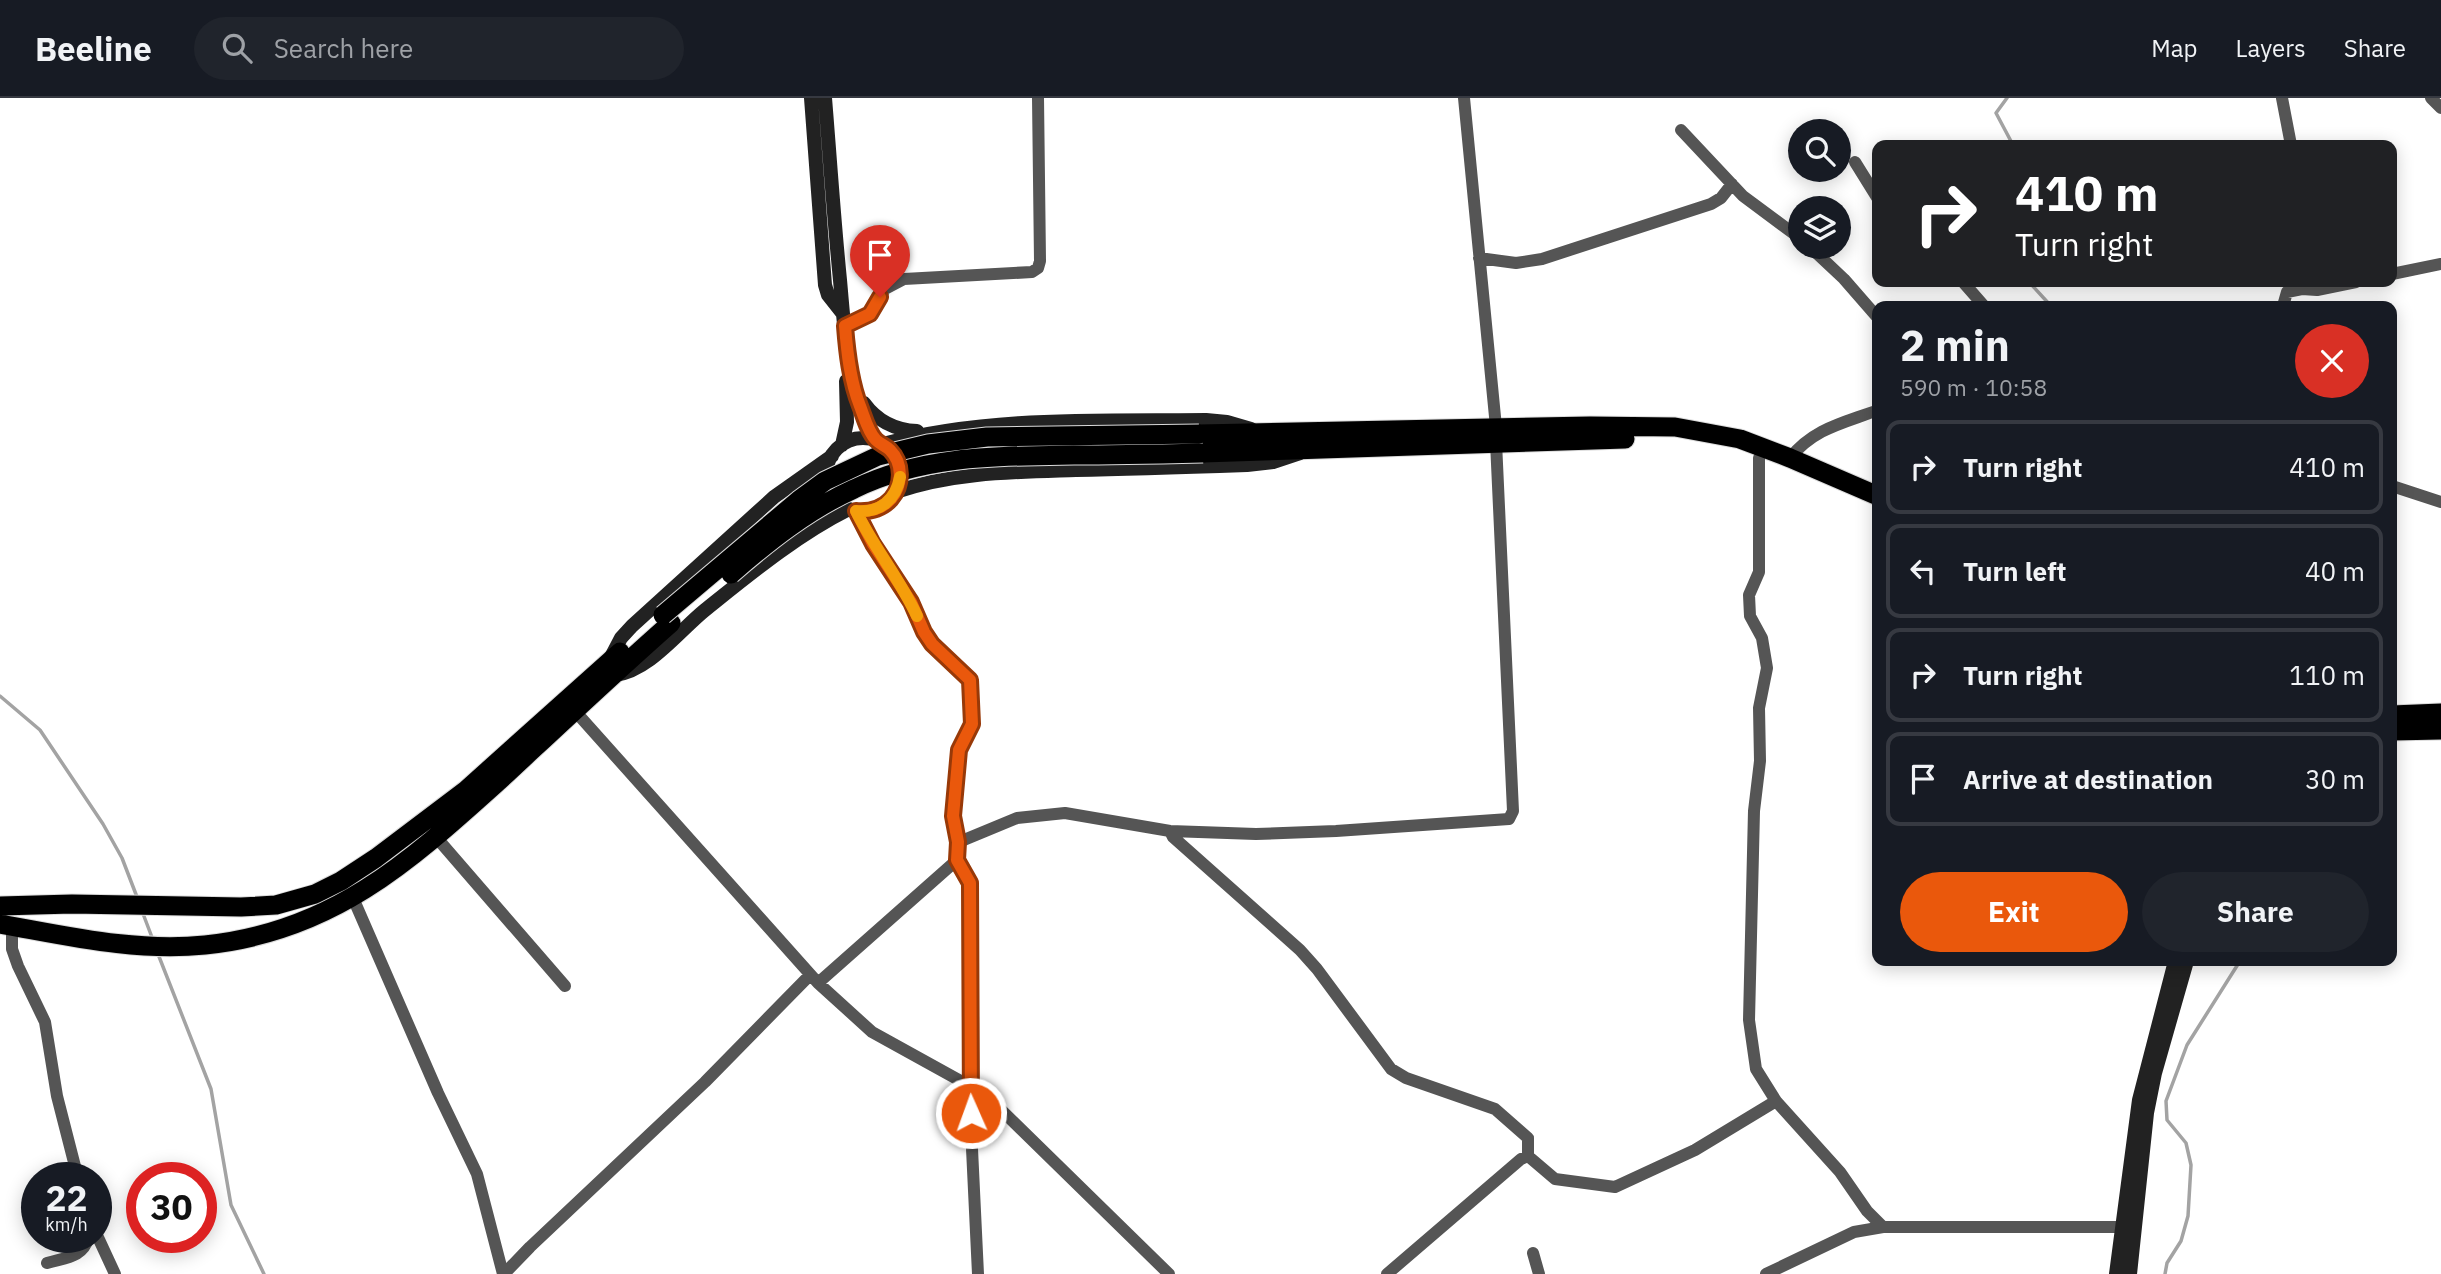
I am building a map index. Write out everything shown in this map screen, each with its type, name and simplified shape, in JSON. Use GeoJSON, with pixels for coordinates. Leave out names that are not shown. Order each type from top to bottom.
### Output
{"type":"FeatureCollection","features":[{"type":"Feature","properties":{"kind":"highway"},"geometry":{"type":"LineString","coordinates":[[0,906],[36,904],[241,908],[276,905],[315,894],[341,881],[398,842],[466,790],[667,619],[807,514],[855,488],[889,474],[934,463],[988,456],[1201,443],[1306,450],[1496,435],[1683,428],[1740,439],[1872,493]]}},
{"type":"Feature","properties":{"kind":"highway"},"geometry":{"type":"LineString","coordinates":[[1201,443],[1256,431],[1671,439],[1719,446],[1759,458],[1872,507]]}},
{"type":"Feature","properties":{"kind":"highway"},"geometry":{"type":"LineString","coordinates":[[6,925],[119,945],[182,946],[234,940],[280,929],[324,913],[386,878],[436,837],[575,711],[612,668]]}},
{"type":"Feature","properties":{"kind":"highway"},"geometry":{"type":"LineString","coordinates":[[2397,715],[2441,713]]}},
{"type":"Feature","properties":{"kind":"highway"},"geometry":{"type":"LineString","coordinates":[[2397,732],[2441,730]]}},
{"type":"Feature","properties":{"kind":"main road"},"geometry":{"type":"LineString","coordinates":[[811,98],[825,285],[844,321]]}},
{"type":"Feature","properties":{"kind":"main road"},"geometry":{"type":"LineString","coordinates":[[825,98],[848,359],[859,405],[880,442],[894,455],[900,469],[896,492]]}},
{"type":"Feature","properties":{"kind":"main road"},"geometry":{"type":"LineString","coordinates":[[848,359],[847,422],[827,470],[828,486],[836,499],[853,510],[872,511],[896,492],[957,476],[1261,464],[1306,450]]}},
{"type":"Feature","properties":{"kind":"main road"},"geometry":{"type":"LineString","coordinates":[[854,386],[872,414],[888,425],[903,430],[933,432]]}},
{"type":"Feature","properties":{"kind":"main road"},"geometry":{"type":"LineString","coordinates":[[853,510],[792,543],[704,611],[642,666],[629,672],[612,668],[616,645],[632,626],[774,497],[856,439],[880,442],[972,427],[1196,420],[1227,422],[1256,431]]}},
{"type":"Feature","properties":{"kind":"main road"},"geometry":{"type":"LineString","coordinates":[[2116,1274],[2138,1100],[2174,966]]}},
{"type":"Feature","properties":{"kind":"main road"},"geometry":{"type":"LineString","coordinates":[[2130,1274],[2147,1114],[2155,1073],[2187,966]]}},
{"type":"Feature","properties":{"kind":"street"},"geometry":{"type":"LineString","coordinates":[[844,321],[870,314],[885,289],[904,279],[1032,272],[1038,268],[1038,98]]}},
{"type":"Feature","properties":{"kind":"street"},"geometry":{"type":"LineString","coordinates":[[958,842],[1017,818],[1065,813],[1170,831],[1256,834],[1503,821],[1512,817],[1496,435],[1464,98]]}},
{"type":"Feature","properties":{"kind":"street"},"geometry":{"type":"LineString","coordinates":[[2282,98],[2290,140]]}},
{"type":"Feature","properties":{"kind":"street"},"geometry":{"type":"LineString","coordinates":[[2431,98],[2441,108]]}},
{"type":"Feature","properties":{"kind":"street"},"geometry":{"type":"LineString","coordinates":[[1681,130],[1753,205],[1788,230]]}},
{"type":"Feature","properties":{"kind":"street"},"geometry":{"type":"LineString","coordinates":[[1855,162],[1872,189]]}},
{"type":"Feature","properties":{"kind":"street"},"geometry":{"type":"LineString","coordinates":[[1479,258],[1516,263],[1542,259],[1711,204],[1721,198],[1731,184]]}},
{"type":"Feature","properties":{"kind":"street"},"geometry":{"type":"LineString","coordinates":[[1823,259],[1872,311]]}},
{"type":"Feature","properties":{"kind":"street"},"geometry":{"type":"LineString","coordinates":[[2397,273],[2441,264]]}},
{"type":"Feature","properties":{"kind":"street"},"geometry":{"type":"LineString","coordinates":[[1967,287],[1980,301]]}},
{"type":"Feature","properties":{"kind":"street"},"geometry":{"type":"LineString","coordinates":[[2284,301],[2287,292],[2311,287]]}},
{"type":"Feature","properties":{"kind":"street"},"geometry":{"type":"LineString","coordinates":[[1790,458],[1802,444],[1821,431],[1872,412]]}},
{"type":"Feature","properties":{"kind":"street"},"geometry":{"type":"LineString","coordinates":[[1759,458],[1759,572],[1749,595],[1750,616],[1762,638],[1767,668],[1759,708],[1760,761],[1754,811],[1749,1020],[1756,1069],[1776,1101],[1840,1172],[1867,1211],[1883,1227]]}},
{"type":"Feature","properties":{"kind":"street"},"geometry":{"type":"LineString","coordinates":[[2397,488],[2441,502]]}},
{"type":"Feature","properties":{"kind":"street"},"geometry":{"type":"LineString","coordinates":[[853,510],[911,602],[932,644],[970,680],[972,724],[959,750],[953,816],[958,842],[957,860],[970,883],[969,1086],[978,1274]]}},
{"type":"Feature","properties":{"kind":"street"},"geometry":{"type":"LineString","coordinates":[[575,711],[814,979],[872,1032],[986,1095],[1169,1274]]}},
{"type":"Feature","properties":{"kind":"street"},"geometry":{"type":"LineString","coordinates":[[1170,831],[1173,837],[1317,968],[1391,1069],[1406,1078],[1494,1110],[1528,1138],[1528,1156],[1555,1179],[1615,1187],[1695,1150],[1776,1101]]}},
{"type":"Feature","properties":{"kind":"street"},"geometry":{"type":"LineString","coordinates":[[436,837],[565,986]]}},
{"type":"Feature","properties":{"kind":"street"},"geometry":{"type":"LineString","coordinates":[[504,1274],[814,979],[957,860]]}},
{"type":"Feature","properties":{"kind":"street"},"geometry":{"type":"LineString","coordinates":[[354,898],[477,1174],[504,1274]]}},
{"type":"Feature","properties":{"kind":"street"},"geometry":{"type":"LineString","coordinates":[[6,925],[18,967],[45,1023],[57,1096],[74,1162]]}},
{"type":"Feature","properties":{"kind":"street"},"geometry":{"type":"LineString","coordinates":[[1387,1274],[1521,1159],[1528,1156]]}},
{"type":"Feature","properties":{"kind":"street"},"geometry":{"type":"LineString","coordinates":[[1766,1274],[1854,1232],[1883,1227],[2122,1227]]}},
{"type":"Feature","properties":{"kind":"street"},"geometry":{"type":"LineString","coordinates":[[47,1263],[80,1253]]}},
{"type":"Feature","properties":{"kind":"street"},"geometry":{"type":"LineString","coordinates":[[105,1253],[115,1274]]}},
{"type":"Feature","properties":{"kind":"street"},"geometry":{"type":"LineString","coordinates":[[1533,1253],[1539,1274]]}},
{"type":"Feature","properties":{"kind":"waterway"},"geometry":{"type":"LineString","coordinates":[[2007,98],[1996,113],[2010,140]]}},
{"type":"Feature","properties":{"kind":"waterway"},"geometry":{"type":"LineString","coordinates":[[2034,287],[2046,301]]}},
{"type":"Feature","properties":{"kind":"waterway"},"geometry":{"type":"LineString","coordinates":[[0,696],[40,730],[103,824],[122,858],[137,897]]}},
{"type":"Feature","properties":{"kind":"waterway"},"geometry":{"type":"LineString","coordinates":[[142,911],[153,940]]}},
{"type":"Feature","properties":{"kind":"waterway"},"geometry":{"type":"LineString","coordinates":[[158,954],[211,1089],[231,1205],[264,1274]]}},
{"type":"Feature","properties":{"kind":"waterway"},"geometry":{"type":"LineString","coordinates":[[2165,1274],[2167,1263],[2181,1241],[2188,1216],[2191,1165],[2186,1143],[2167,1120],[2166,1101],[2187,1045],[2237,966]]}},
{"type":"Feature","properties":{"kind":"slow traffic"},"geometry":{"type":"LineString","coordinates":[[900,477],[896,492],[886,504],[872,511],[856,511],[917,616]]}},
{"type":"Feature","properties":{"kind":"route"},"geometry":{"type":"LineString","coordinates":[[880,297],[870,314],[845,326],[848,359],[856,395],[867,424],[877,441],[894,455],[900,469],[900,477],[896,492],[886,504],[872,511],[856,511],[885,564],[911,602],[932,644],[970,680],[972,724],[959,750],[953,816],[958,842],[957,860],[970,883],[971,1113]]}}]}
